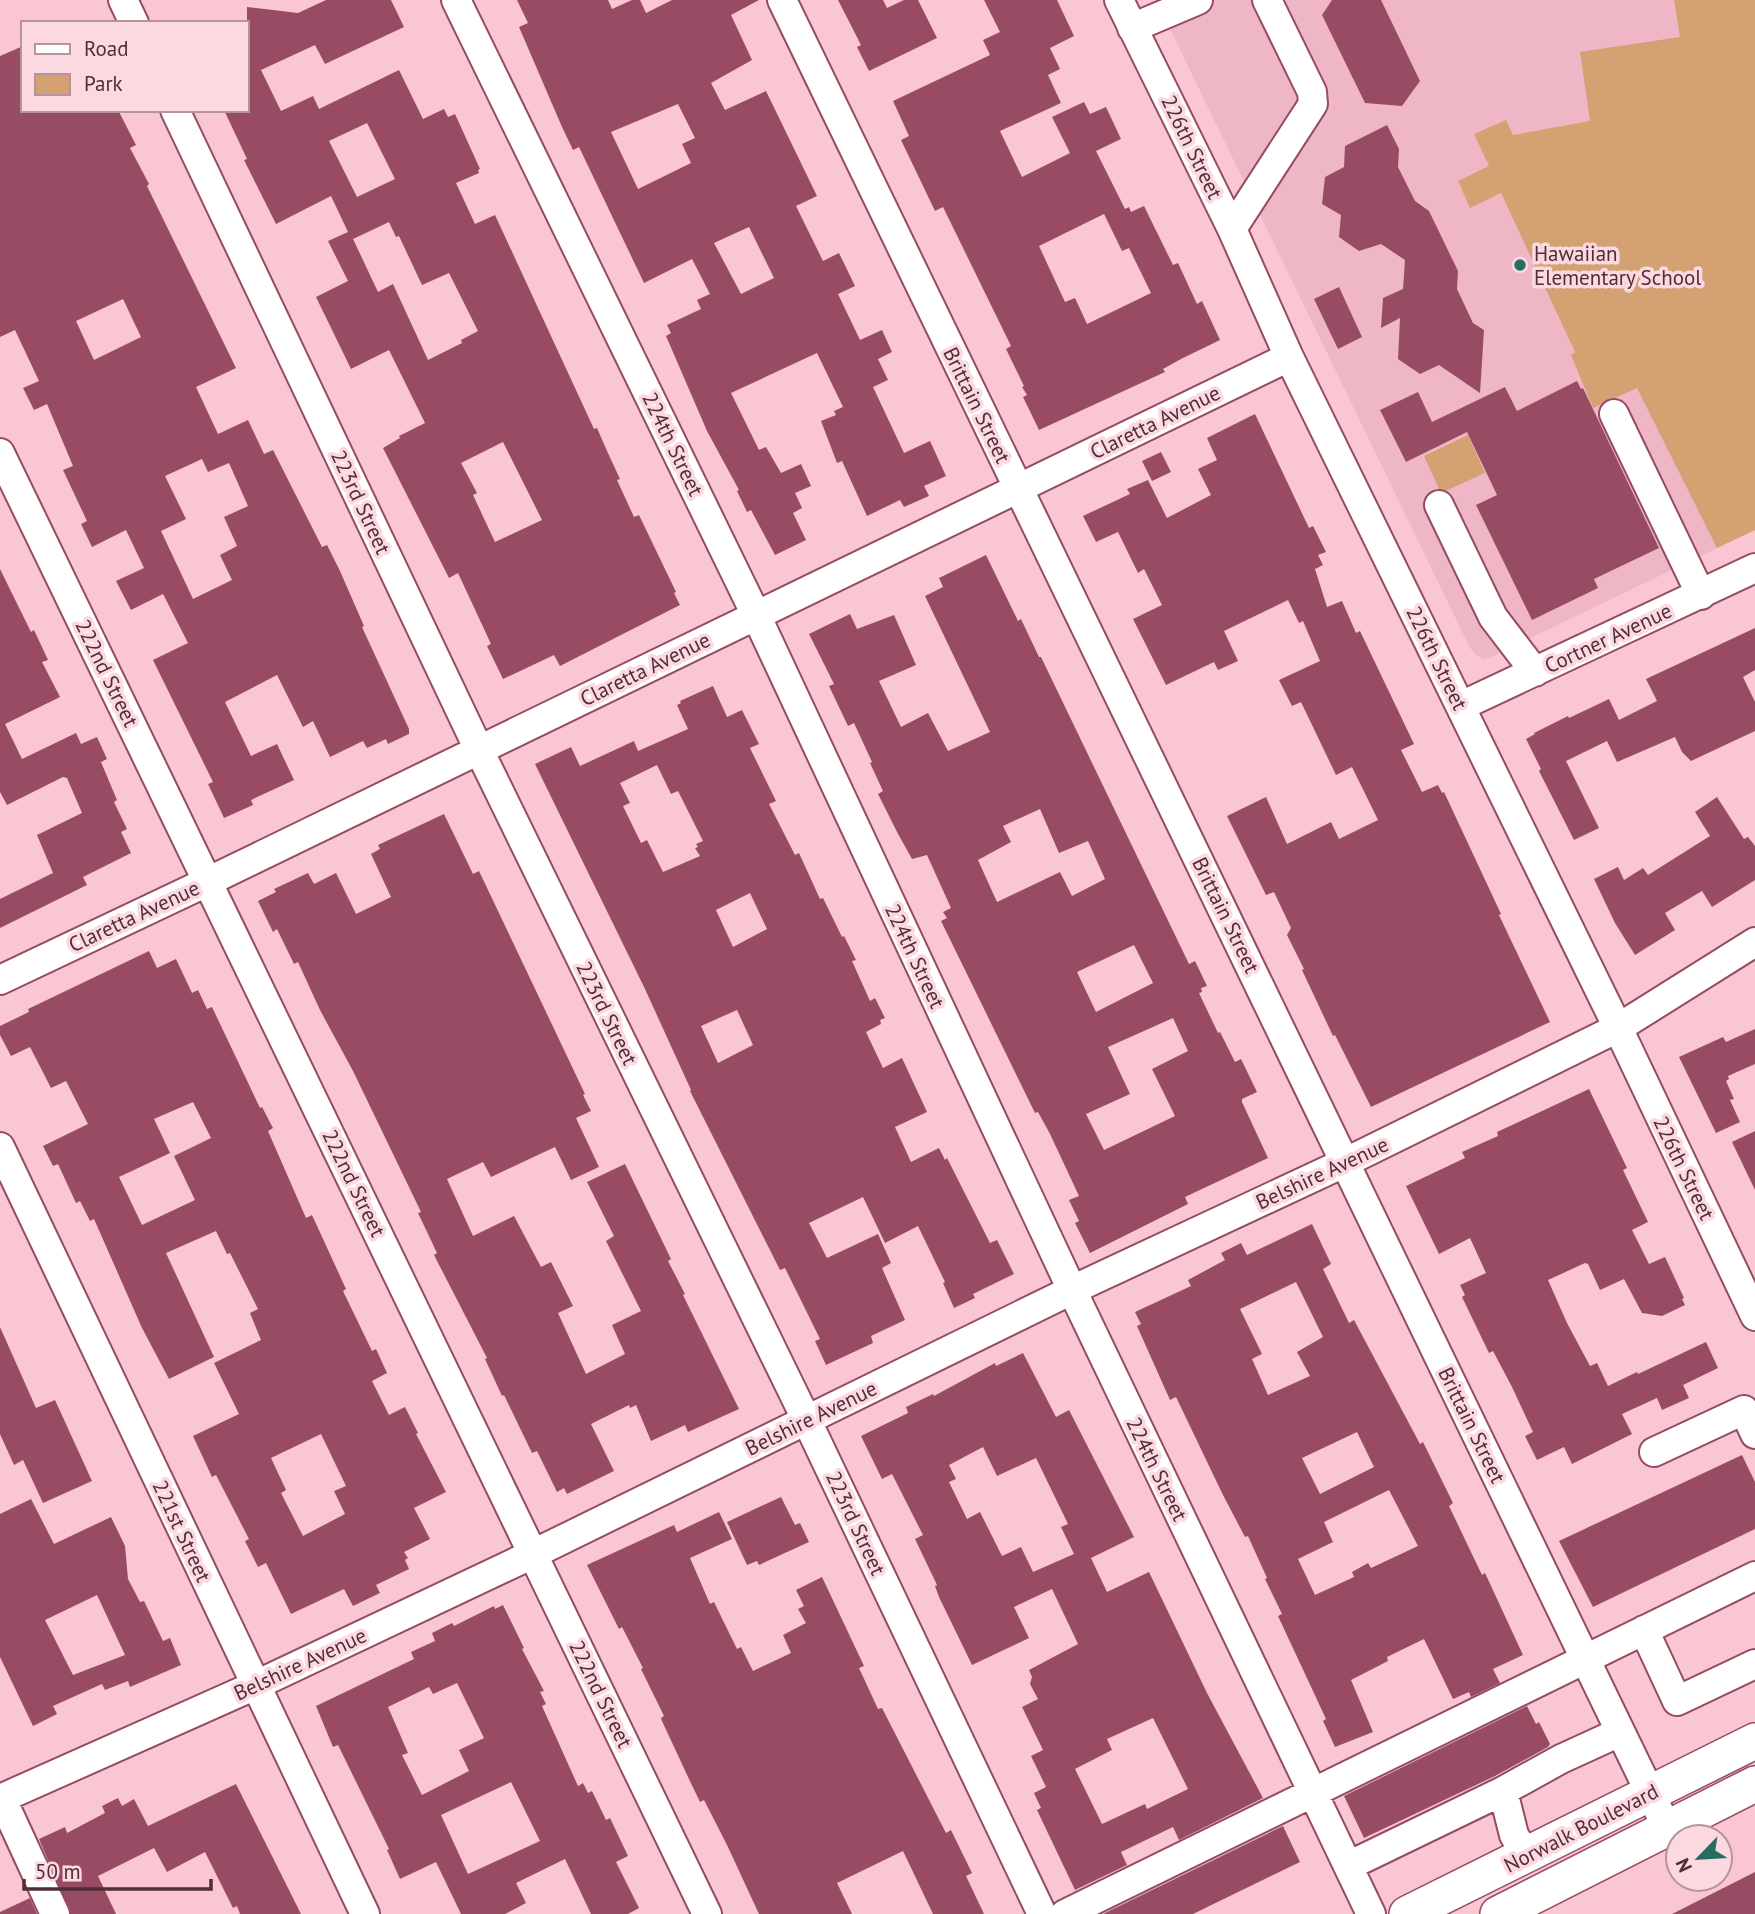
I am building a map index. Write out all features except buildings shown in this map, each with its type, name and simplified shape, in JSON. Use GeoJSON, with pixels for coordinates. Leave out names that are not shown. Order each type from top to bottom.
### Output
{"type":"FeatureCollection","features":[{"type":"Feature","properties":{"kind":"main road","name":"Norwalk Boulevard"},"geometry":{"type":"LineString","coordinates":[[1407,1914],[1755,1741]]}},
{"type":"Feature","properties":{"kind":"main road","name":"Norwalk Boulevard"},"geometry":{"type":"LineString","coordinates":[[1681,1823],[1755,1784]]}},
{"type":"Feature","properties":{"kind":"main road","name":"Norwalk Boulevard"},"geometry":{"type":"LineString","coordinates":[[1498,1914],[1664,1832]]}},
{"type":"Feature","properties":{"kind":"street"},"geometry":{"type":"LineString","coordinates":[[123,0],[133,21]]}},
{"type":"Feature","properties":{"kind":"street","name":"224th Street"},"geometry":{"type":"LineString","coordinates":[[456,0],[756,615],[1072,1290],[1371,1914]]}},
{"type":"Feature","properties":{"kind":"street","name":"Brittain Street"},"geometry":{"type":"LineString","coordinates":[[782,0],[1665,1823]]}},
{"type":"Feature","properties":{"kind":"street","name":"226th Street"},"geometry":{"type":"LineString","coordinates":[[1119,0],[1232,229],[1289,357],[1618,1028],[1755,1316]]}},
{"type":"Feature","properties":{"kind":"street"},"geometry":{"type":"LineString","coordinates":[[1132,28],[1198,0]]}},
{"type":"Feature","properties":{"kind":"street"},"geometry":{"type":"LineString","coordinates":[[1232,229],[1313,104],[1312,92],[1268,0]]}},
{"type":"Feature","properties":{"kind":"street","name":"223rd Street"},"geometry":{"type":"LineString","coordinates":[[177,112],[479,750],[807,1421],[1042,1914]]}},
{"type":"Feature","properties":{"kind":"street","name":"Claretta Avenue"},"geometry":{"type":"LineString","coordinates":[[0,980],[1289,357]]}},
{"type":"Feature","properties":{"kind":"street"},"geometry":{"type":"LineString","coordinates":[[1614,414],[1701,595]]}},
{"type":"Feature","properties":{"kind":"street","name":"222nd Street"},"geometry":{"type":"LineString","coordinates":[[0,453],[707,1914]]}},
{"type":"Feature","properties":{"kind":"street"},"geometry":{"type":"LineString","coordinates":[[1439,505],[1493,617],[1535,672]]}},
{"type":"Feature","properties":{"kind":"street","name":"Cortner Avenue"},"geometry":{"type":"LineString","coordinates":[[1461,706],[1755,568]]}},
{"type":"Feature","properties":{"kind":"street","name":"Belshire Avenue"},"geometry":{"type":"LineString","coordinates":[[1,1799],[256,1685],[533,1554],[1072,1290],[1346,1162],[1618,1028],[1755,942]]}},
{"type":"Feature","properties":{"kind":"street","name":"221st Street"},"geometry":{"type":"LineString","coordinates":[[0,1147],[365,1914]]}},
{"type":"Feature","properties":{"kind":"street"},"geometry":{"type":"LineString","coordinates":[[1654,1452],[1751,1416]]}},
{"type":"Feature","properties":{"kind":"street"},"geometry":{"type":"LineString","coordinates":[[1065,1914],[1755,1576]]}},
{"type":"Feature","properties":{"kind":"street"},"geometry":{"type":"LineString","coordinates":[[1644,1630],[1677,1701],[1755,1664]]}},
{"type":"Feature","properties":{"kind":"street"},"geometry":{"type":"LineString","coordinates":[[1348,1866],[1620,1732]]}},
{"type":"Feature","properties":{"kind":"street"},"geometry":{"type":"LineString","coordinates":[[1503,1791],[1514,1835],[1526,1855]]}},
{"type":"Feature","properties":{"kind":"street"},"geometry":{"type":"LineString","coordinates":[[1,1799],[55,1914]]}},
{"type":"Feature","properties":{"kind":"shaded area","name":"Hawaiian Elementary School"},"geometry":{"type":"Polygon","coordinates":[[[1156,0],[1755,0],[1755,530],[1493,656],[1483,659],[1476,655],[1470,648],[1156,0]]]}},
{"type":"Feature","properties":{"kind":"green space"},"geometry":{"type":"Polygon","coordinates":[[[1674,0],[1755,0],[1755,530],[1717,548],[1637,388],[1593,408],[1571,355],[1575,352],[1501,193],[1470,208],[1458,181],[1489,166],[1474,134],[1506,120],[1513,135],[1590,121],[1580,52],[1680,37],[1674,0]]]}},
{"type":"Feature","properties":{"kind":"green space"},"geometry":{"type":"Polygon","coordinates":[[[1468,435],[1485,473],[1441,493],[1424,456],[1468,435]]]}},
{"type":"Feature","properties":{"kind":"place","name":"Hawaiian Elementary School"},"geometry":{"type":"Point","coordinates":[1520,265]}}]}
